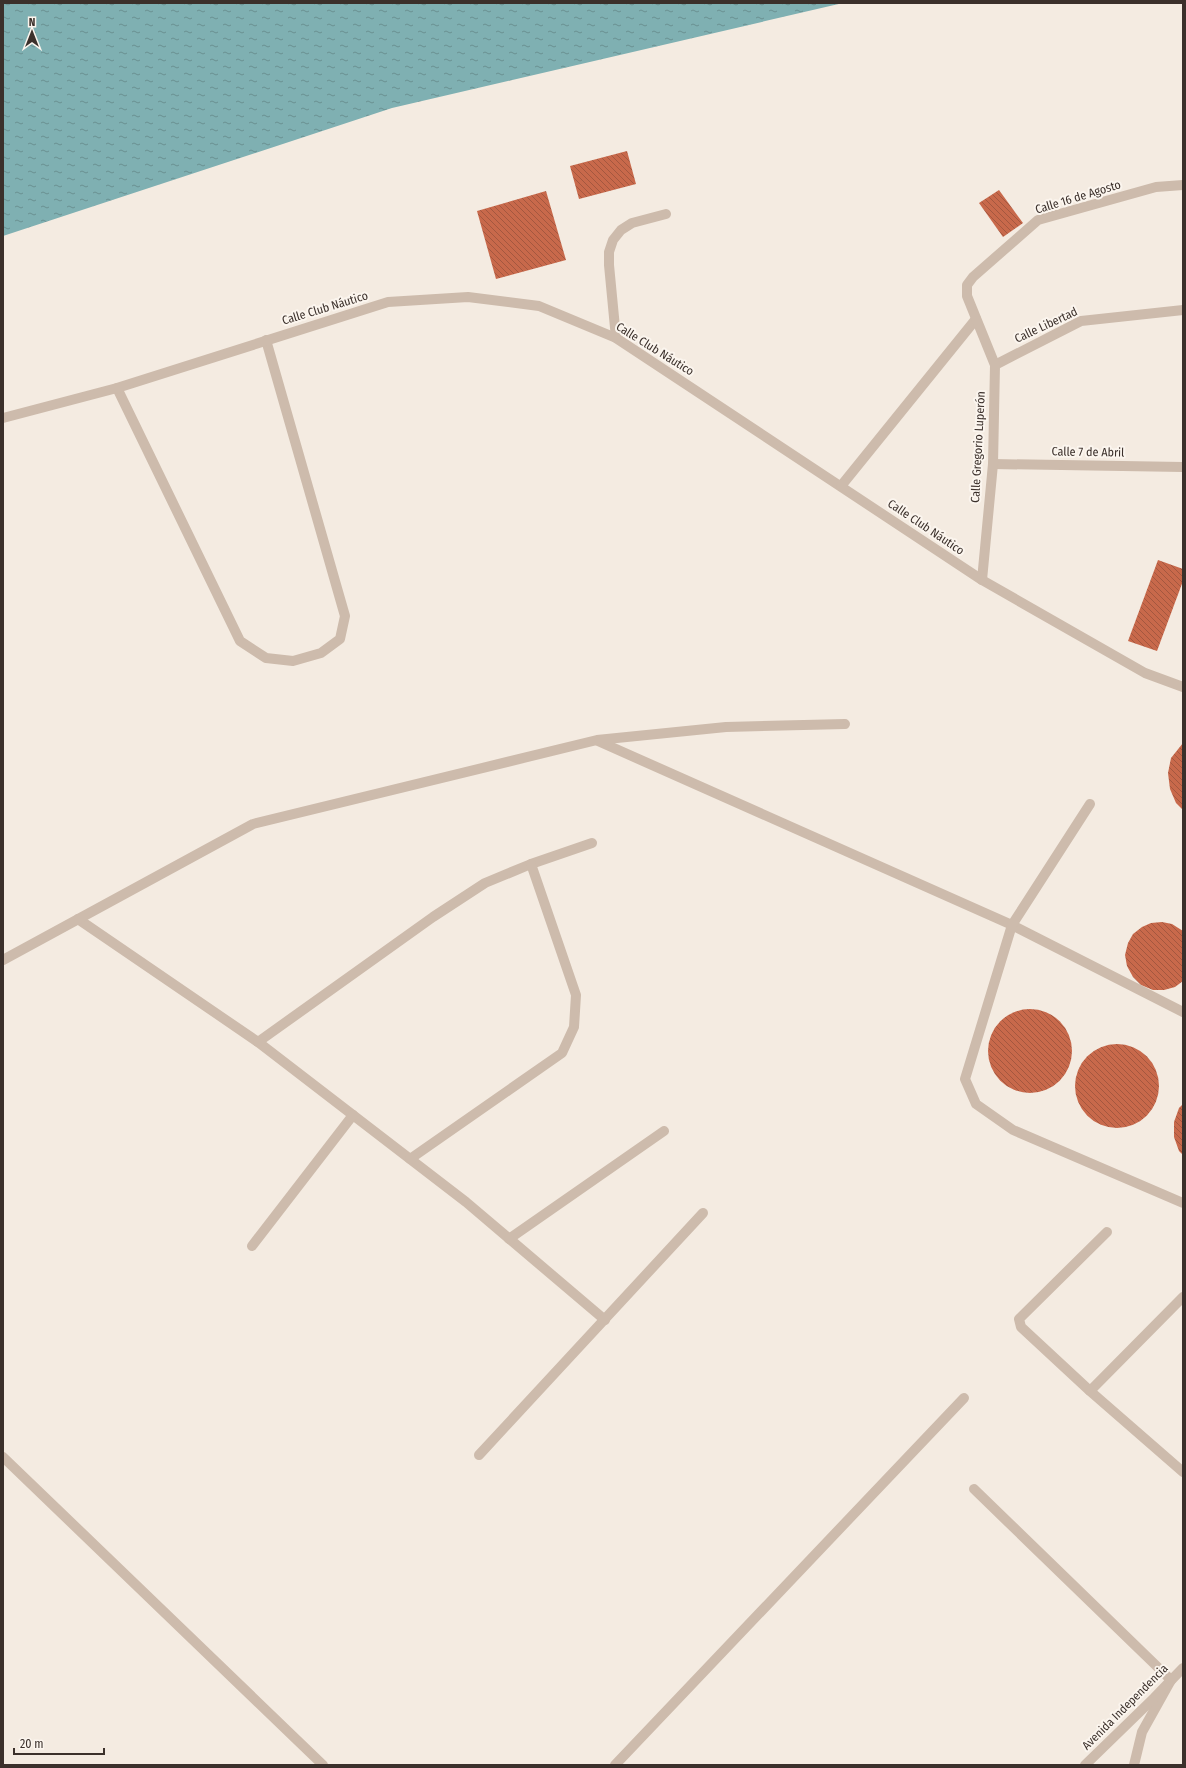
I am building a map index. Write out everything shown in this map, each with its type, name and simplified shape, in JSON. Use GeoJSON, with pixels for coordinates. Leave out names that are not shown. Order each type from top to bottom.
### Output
{"type":"FeatureCollection","features":[{"type":"Feature","properties":{"kind":"street","name":"Calle 16 de Agosto"},"geometry":{"type":"LineString","coordinates":[[976,319],[967,296],[967,285],[973,277],[1038,220],[1156,187],[1183,185]]}},
{"type":"Feature","properties":{"kind":"street"},"geometry":{"type":"LineString","coordinates":[[616,338],[609,265],[609,252],[613,240],[621,230],[632,223],[666,214]]}},
{"type":"Feature","properties":{"kind":"street","name":"Calle Club Náutico"},"geometry":{"type":"LineString","coordinates":[[3,418],[117,388],[388,302],[468,297],[539,306],[616,338],[982,580],[1145,674],[1183,687]]}},
{"type":"Feature","properties":{"kind":"street","name":"Calle Libertad"},"geometry":{"type":"LineString","coordinates":[[995,365],[1081,321],[1183,310]]}},
{"type":"Feature","properties":{"kind":"street","name":"Calle Gregorio Luperón"},"geometry":{"type":"LineString","coordinates":[[976,319],[995,365],[993,464],[982,580]]}},
{"type":"Feature","properties":{"kind":"street"},"geometry":{"type":"LineString","coordinates":[[841,486],[976,319]]}},
{"type":"Feature","properties":{"kind":"street"},"geometry":{"type":"LineString","coordinates":[[117,388],[240,641],[266,658],[293,660],[321,652],[340,639],[345,616],[266,340]]}},
{"type":"Feature","properties":{"kind":"street","name":"Calle 7 de Abril"},"geometry":{"type":"LineString","coordinates":[[993,464],[1183,467]]}},
{"type":"Feature","properties":{"kind":"street"},"geometry":{"type":"LineString","coordinates":[[3,960],[253,824],[596,740],[726,727],[844,724]]}},
{"type":"Feature","properties":{"kind":"street"},"geometry":{"type":"LineString","coordinates":[[596,740],[1012,925],[1183,1012]]}},
{"type":"Feature","properties":{"kind":"street"},"geometry":{"type":"LineString","coordinates":[[1090,804],[1012,925],[965,1079],[976,1104],[1013,1130],[1183,1203]]}},
{"type":"Feature","properties":{"kind":"street"},"geometry":{"type":"LineString","coordinates":[[258,1042],[433,917],[485,883],[531,864],[592,842]]}},
{"type":"Feature","properties":{"kind":"street"},"geometry":{"type":"LineString","coordinates":[[410,1159],[562,1052],[574,1027],[576,995],[531,864]]}},
{"type":"Feature","properties":{"kind":"street"},"geometry":{"type":"LineString","coordinates":[[78,919],[258,1042],[466,1202],[605,1320]]}},
{"type":"Feature","properties":{"kind":"street"},"geometry":{"type":"LineString","coordinates":[[252,1246],[353,1115]]}},
{"type":"Feature","properties":{"kind":"street"},"geometry":{"type":"LineString","coordinates":[[509,1239],[664,1131]]}},
{"type":"Feature","properties":{"kind":"street"},"geometry":{"type":"LineString","coordinates":[[479,1455],[703,1213]]}},
{"type":"Feature","properties":{"kind":"street"},"geometry":{"type":"LineString","coordinates":[[1107,1232],[1019,1319],[1021,1327],[1090,1391],[1183,1472]]}},
{"type":"Feature","properties":{"kind":"street"},"geometry":{"type":"LineString","coordinates":[[1090,1391],[1183,1297]]}},
{"type":"Feature","properties":{"kind":"street"},"geometry":{"type":"LineString","coordinates":[[615,1765],[964,1398]]}},
{"type":"Feature","properties":{"kind":"street"},"geometry":{"type":"LineString","coordinates":[[3,1457],[323,1765]]}},
{"type":"Feature","properties":{"kind":"street"},"geometry":{"type":"LineString","coordinates":[[974,1489],[1171,1680],[1142,1732],[1134,1765]]}},
{"type":"Feature","properties":{"kind":"street","name":"Avenida Independencia"},"geometry":{"type":"LineString","coordinates":[[1085,1765],[1183,1668]]}},
{"type":"Feature","properties":{"kind":"water"},"geometry":{"type":"Polygon","coordinates":[[[3,3],[843,3],[392,108],[3,236],[3,3]]]}},
{"type":"Feature","properties":{"kind":"building"},"geometry":{"type":"Polygon","coordinates":[[[627,151],[636,184],[579,199],[570,166],[627,151]]]}},
{"type":"Feature","properties":{"kind":"building"},"geometry":{"type":"Polygon","coordinates":[[[999,190],[1023,223],[1003,237],[979,203],[999,190]]]}},
{"type":"Feature","properties":{"kind":"building"},"geometry":{"type":"Polygon","coordinates":[[[546,191],[566,260],[496,279],[477,211],[546,191]]]}},
{"type":"Feature","properties":{"kind":"building"},"geometry":{"type":"Polygon","coordinates":[[[1158,560],[1183,569],[1183,581],[1157,651],[1128,641],[1158,560]]]}},
{"type":"Feature","properties":{"kind":"building"},"geometry":{"type":"Polygon","coordinates":[[[1183,743],[1183,810],[1176,803],[1170,789],[1168,773],[1171,758],[1183,743]]]}},
{"type":"Feature","properties":{"kind":"building"},"geometry":{"type":"Polygon","coordinates":[[[1162,922],[1172,924],[1183,931],[1183,981],[1175,987],[1164,990],[1153,990],[1141,985],[1133,977],[1127,966],[1125,955],[1128,943],[1133,934],[1142,927],[1151,923],[1162,922]]]}},
{"type":"Feature","properties":{"kind":"building"},"geometry":{"type":"Polygon","coordinates":[[[1030,1009],[1046,1012],[1060,1021],[1069,1035],[1072,1051],[1069,1067],[1060,1081],[1046,1090],[1030,1093],[1014,1090],[1000,1081],[991,1067],[988,1051],[991,1035],[1000,1021],[1014,1012],[1030,1009]]]}},
{"type":"Feature","properties":{"kind":"building"},"geometry":{"type":"Polygon","coordinates":[[[1117,1044],[1133,1047],[1147,1056],[1156,1070],[1159,1086],[1156,1102],[1147,1116],[1133,1125],[1117,1128],[1101,1125],[1087,1116],[1078,1102],[1075,1086],[1078,1070],[1087,1056],[1101,1047],[1117,1044]]]}},
{"type":"Feature","properties":{"kind":"building"},"geometry":{"type":"Polygon","coordinates":[[[1183,1104],[1183,1155],[1179,1151],[1174,1137],[1174,1122],[1179,1108],[1183,1104]]]}}]}
